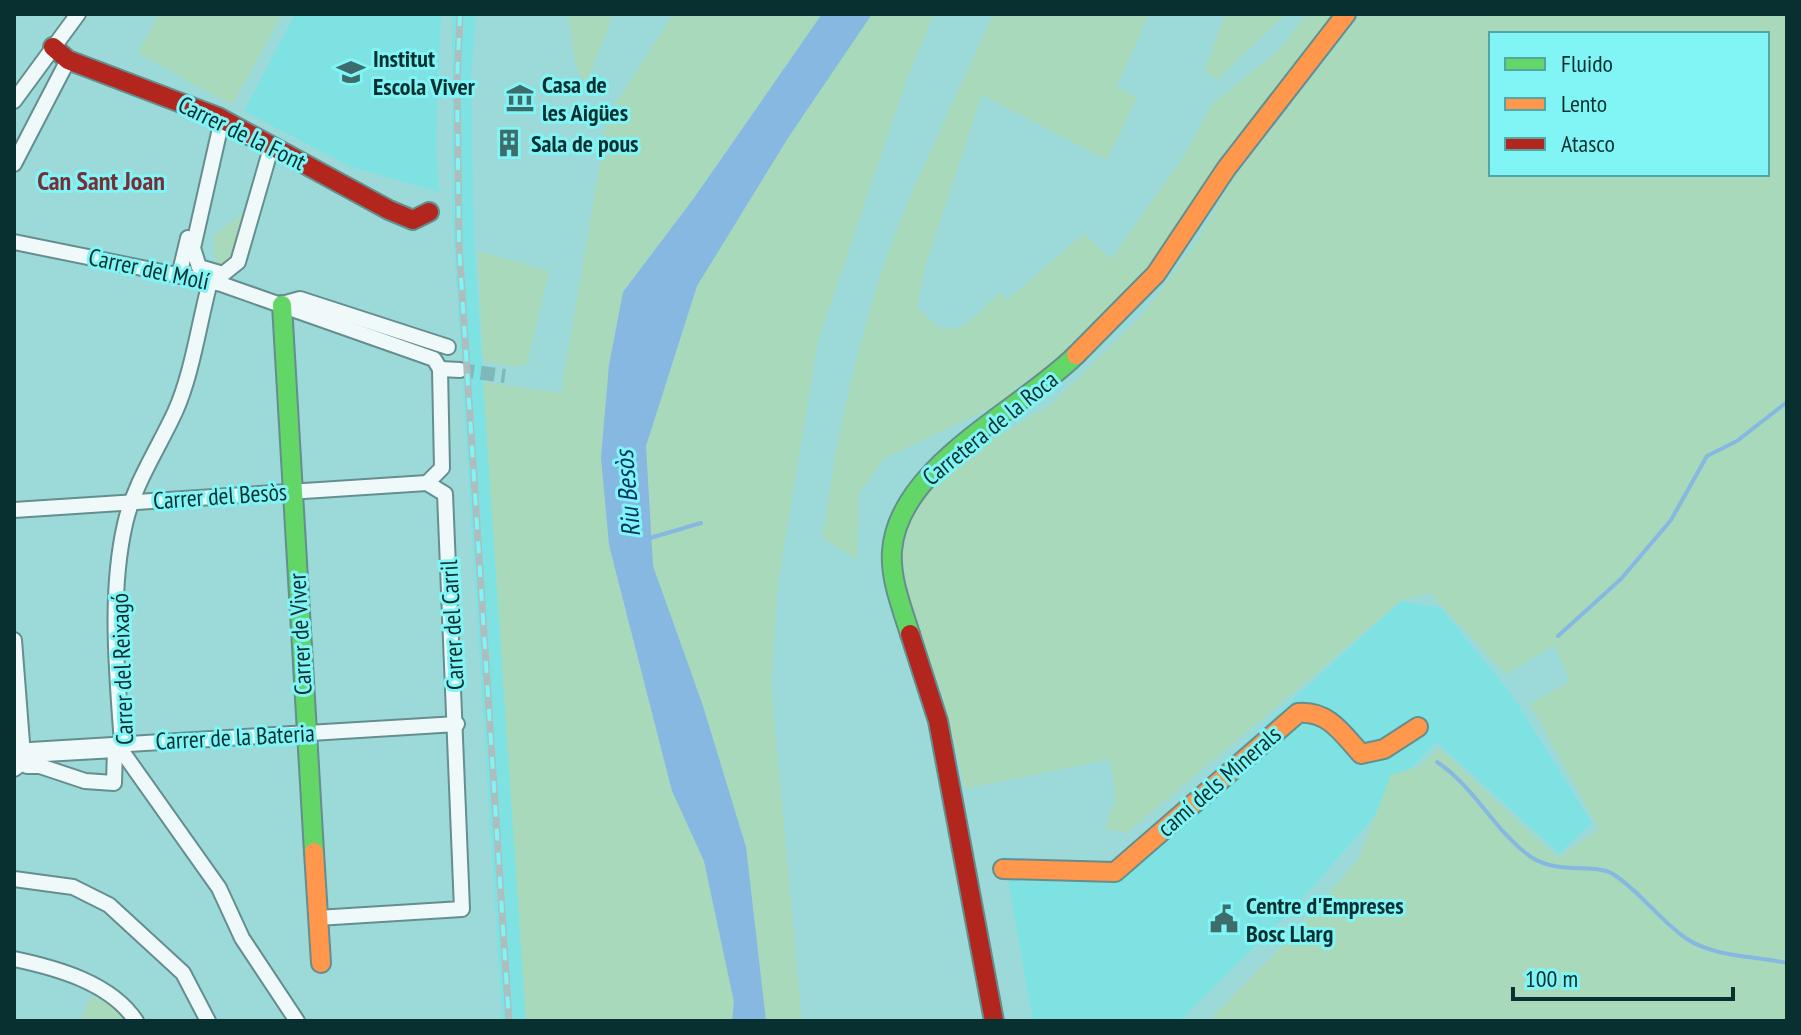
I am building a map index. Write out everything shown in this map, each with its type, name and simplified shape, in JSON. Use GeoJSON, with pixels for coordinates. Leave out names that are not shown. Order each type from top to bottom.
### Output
{"type":"FeatureCollection","features":[{"type":"Feature","properties":{"kind":"street"},"geometry":{"type":"LineString","coordinates":[[14,101],[78,14]]}},
{"type":"Feature","properties":{"kind":"street","name":"Carretera de la Roca"},"geometry":{"type":"LineString","coordinates":[[994,1021],[938,721],[897,592],[892,552],[898,522],[916,490],[940,465],[1059,372],[1156,274],[1226,169],[1346,14]]}},
{"type":"Feature","properties":{"kind":"street","name":"Carrer de la Font"},"geometry":{"type":"LineString","coordinates":[[53,47],[68,60],[273,145],[389,210],[413,220],[429,212]]}},
{"type":"Feature","properties":{"kind":"street"},"geometry":{"type":"LineString","coordinates":[[14,164],[68,60]]}},
{"type":"Feature","properties":{"kind":"street"},"geometry":{"type":"LineString","coordinates":[[219,121],[271,148],[238,262],[223,274],[199,267],[193,248],[219,121]]}},
{"type":"Feature","properties":{"kind":"street"},"geometry":{"type":"LineString","coordinates":[[179,276],[219,121]]}},
{"type":"Feature","properties":{"kind":"street"},"geometry":{"type":"LineString","coordinates":[[216,283],[242,264],[273,145]]}},
{"type":"Feature","properties":{"kind":"street","name":"Carrer del Molí"},"geometry":{"type":"LineString","coordinates":[[14,242],[216,283],[460,370]]}},
{"type":"Feature","properties":{"kind":"street","name":"Carrer del Reixagó"},"geometry":{"type":"LineString","coordinates":[[216,283],[176,409],[125,522],[119,561],[118,683],[122,744],[124,754],[219,888],[242,938],[297,1021]]}},
{"type":"Feature","properties":{"kind":"street","name":"Carrer del Molí"},"geometry":{"type":"LineString","coordinates":[[282,305],[300,299],[448,347]]}},
{"type":"Feature","properties":{"kind":"street","name":"Carrer de Viver"},"geometry":{"type":"LineString","coordinates":[[282,305],[321,963]]}},
{"type":"Feature","properties":{"kind":"street"},"geometry":{"type":"LineString","coordinates":[[427,483],[442,468],[437,364]]}},
{"type":"Feature","properties":{"kind":"street","name":"Carrer del Besòs"},"geometry":{"type":"LineString","coordinates":[[14,510],[427,483]]}},
{"type":"Feature","properties":{"kind":"street","name":"Carrer del Carril"},"geometry":{"type":"LineString","coordinates":[[317,918],[462,909],[457,724],[445,494],[427,483]]}},
{"type":"Feature","properties":{"kind":"street"},"geometry":{"type":"LineString","coordinates":[[14,640],[21,752],[21,764],[14,769]]}},
{"type":"Feature","properties":{"kind":"street","name":"camí dels Minerals"},"geometry":{"type":"LineString","coordinates":[[1003,869],[1029,868],[1076,875],[1115,872],[1298,713],[1319,712],[1361,754],[1373,755],[1389,748],[1418,727]]}},
{"type":"Feature","properties":{"kind":"street","name":"Carrer de la Bateria"},"geometry":{"type":"LineString","coordinates":[[21,752],[457,724]]}},
{"type":"Feature","properties":{"kind":"street"},"geometry":{"type":"LineString","coordinates":[[115,750],[114,783],[85,781],[40,766],[27,766],[21,752],[115,750]]}},
{"type":"Feature","properties":{"kind":"street"},"geometry":{"type":"LineString","coordinates":[[14,879],[73,887],[109,905],[183,973],[208,1021]]}},
{"type":"Feature","properties":{"kind":"street"},"geometry":{"type":"LineString","coordinates":[[14,959],[79,978],[115,997],[136,1021]]}},
{"type":"Feature","properties":{"kind":"shaded area","name":"Institut Escola Viver"},"geometry":{"type":"Polygon","coordinates":[[[295,14],[441,14],[436,141],[439,192],[351,167],[244,111],[295,14]]]}},
{"type":"Feature","properties":{"kind":"shaded area"},"geometry":{"type":"Polygon","coordinates":[[[452,14],[476,14],[471,77],[474,240],[526,1021],[502,1021],[452,216],[452,14]]]}},
{"type":"Feature","properties":{"kind":"shaded area"},"geometry":{"type":"Polygon","coordinates":[[[1401,601],[1441,608],[1512,695],[1592,823],[1559,853],[1437,742],[1401,778],[1387,802],[1294,908],[1179,1021],[1033,1021],[1004,856],[1088,866],[1114,862],[1401,601]]]}},
{"type":"Feature","properties":{"kind":"green space"},"geometry":{"type":"Polygon","coordinates":[[[159,14],[282,14],[232,105],[138,53],[159,14]]]}},
{"type":"Feature","properties":{"kind":"green space"},"geometry":{"type":"Polygon","coordinates":[[[568,14],[613,14],[587,82],[576,68],[568,14]]]}},
{"type":"Feature","properties":{"kind":"green space"},"geometry":{"type":"Polygon","coordinates":[[[673,14],[822,14],[694,198],[623,292],[627,616],[672,791],[704,861],[734,1002],[732,1021],[526,1021],[483,382],[561,393],[608,116],[673,14]]]}},
{"type":"Feature","properties":{"kind":"green space"},"geometry":{"type":"Polygon","coordinates":[[[872,14],[934,14],[906,82],[818,341],[778,582],[771,687],[802,1021],[766,1021],[746,847],[703,706],[653,566],[646,446],[697,286],[788,138],[872,14]]]}},
{"type":"Feature","properties":{"kind":"green space"},"geometry":{"type":"Polygon","coordinates":[[[993,14],[1149,14],[1117,86],[1137,98],[1107,160],[982,95],[925,267],[917,306],[929,320],[950,329],[970,321],[1000,292],[1007,300],[1084,233],[1111,259],[1183,157],[1212,104],[1278,51],[1306,14],[1332,14],[1330,23],[1150,270],[1039,379],[1006,400],[884,459],[859,493],[857,560],[823,538],[835,457],[852,376],[874,296],[901,219],[993,14]]]}},
{"type":"Feature","properties":{"kind":"green space"},"geometry":{"type":"Polygon","coordinates":[[[1225,14],[1286,14],[1217,80],[1205,70],[1225,14]]]}},
{"type":"Feature","properties":{"kind":"green space"},"geometry":{"type":"Polygon","coordinates":[[[1361,14],[1787,14],[1787,1021],[1208,1021],[1284,944],[1358,860],[1391,775],[1420,766],[1439,748],[1558,858],[1599,829],[1530,704],[1570,681],[1554,645],[1506,674],[1430,593],[1401,601],[1127,833],[1105,829],[1116,797],[1110,759],[965,789],[942,693],[908,610],[893,512],[906,489],[1051,405],[1143,314],[1197,242],[1233,179],[1361,14]]]}},
{"type":"Feature","properties":{"kind":"green space"},"geometry":{"type":"Polygon","coordinates":[[[253,205],[238,263],[225,272],[215,258],[213,236],[253,205]]]}},
{"type":"Feature","properties":{"kind":"green space"},"geometry":{"type":"Polygon","coordinates":[[[478,251],[549,271],[527,364],[516,367],[483,361],[478,251]]]}},
{"type":"Feature","properties":{"kind":"green space"},"geometry":{"type":"Polygon","coordinates":[[[91,996],[116,1008],[124,1021],[80,1021],[91,996]]]}},
{"type":"Feature","properties":{"kind":"water","name":"Riu Besòs"},"geometry":{"type":"Polygon","coordinates":[[[822,14],[872,14],[788,138],[697,286],[646,446],[653,566],[703,706],[746,847],[766,1021],[732,1021],[734,1002],[704,861],[672,791],[609,545],[601,457],[609,365],[623,292],[694,198],[822,14]]]}},
{"type":"Feature","properties":{"kind":"waterway"},"geometry":{"type":"LineString","coordinates":[[1558,636],[1621,579],[1671,520],[1707,456],[1737,441],[1787,402]]}},
{"type":"Feature","properties":{"kind":"waterway","name":"Riu Besòs"},"geometry":{"type":"LineString","coordinates":[[650,538],[701,523]]}},
{"type":"Feature","properties":{"kind":"waterway"},"geometry":{"type":"LineString","coordinates":[[1437,762],[1462,783],[1506,835],[1531,857],[1553,866],[1596,869],[1613,874],[1677,932],[1698,945],[1722,953],[1787,963]]}},
{"type":"Feature","properties":{"kind":"tunnel"},"geometry":{"type":"LineString","coordinates":[[460,370],[505,376]]}},
{"type":"Feature","properties":{"kind":"railway"},"geometry":{"type":"LineString","coordinates":[[460,14],[457,82],[459,246],[509,1021]]}},
{"type":"Feature","properties":{"kind":"traffic: fast"},"geometry":{"type":"LineString","coordinates":[[282,305],[314,852]]}},
{"type":"Feature","properties":{"kind":"traffic: fast"},"geometry":{"type":"LineString","coordinates":[[910,634],[900,604],[892,562],[899,520],[916,492],[938,466],[1076,355]]}},
{"type":"Feature","properties":{"kind":"traffic: slow"},"geometry":{"type":"LineString","coordinates":[[1076,355],[1156,274],[1226,169],[1346,14]]}},
{"type":"Feature","properties":{"kind":"traffic: slow"},"geometry":{"type":"LineString","coordinates":[[1003,869],[1115,872],[1298,713],[1326,719],[1361,754],[1384,749],[1418,727]]}},
{"type":"Feature","properties":{"kind":"traffic: slow"},"geometry":{"type":"LineString","coordinates":[[314,852],[321,963]]}},
{"type":"Feature","properties":{"kind":"traffic: jam"},"geometry":{"type":"LineString","coordinates":[[53,47],[68,60],[218,117],[389,210],[413,220],[429,212]]}},
{"type":"Feature","properties":{"kind":"traffic: jam"},"geometry":{"type":"LineString","coordinates":[[910,634],[938,721],[994,1021]]}},
{"type":"Feature","properties":{"kind":"place","name":"Institut Escola Viver"},"geometry":{"type":"Point","coordinates":[351,72]}},
{"type":"Feature","properties":{"kind":"place","name":"Casa de les Aigües"},"geometry":{"type":"Point","coordinates":[520,98]}},
{"type":"Feature","properties":{"kind":"place","name":"Sala de pous"},"geometry":{"type":"Point","coordinates":[509,143]}},
{"type":"Feature","properties":{"kind":"place","name":"Centre d'Empreses Bosc Llarg"},"geometry":{"type":"Point","coordinates":[1224,919]}},
{"type":"Feature","properties":{"kind":"district","name":"Can Sant Joan"},"geometry":{"type":"Point","coordinates":[101,180]}}]}
